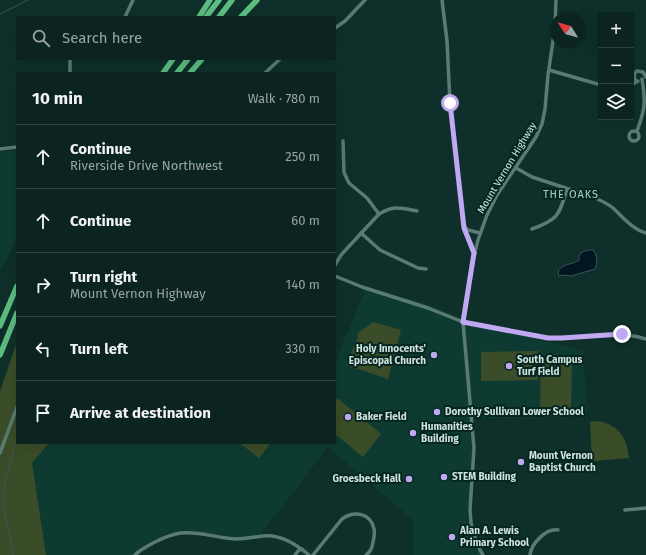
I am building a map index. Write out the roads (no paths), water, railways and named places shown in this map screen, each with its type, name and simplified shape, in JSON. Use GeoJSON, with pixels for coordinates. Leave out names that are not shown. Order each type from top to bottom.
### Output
{"type":"FeatureCollection","features":[{"type":"Feature","properties":{"kind":"highway"},"geometry":{"type":"LineString","coordinates":[[200,16],[210,0]]}},
{"type":"Feature","properties":{"kind":"highway"},"geometry":{"type":"LineString","coordinates":[[207,16],[219,0]]}},
{"type":"Feature","properties":{"kind":"highway"},"geometry":{"type":"LineString","coordinates":[[221,16],[232,0]]}},
{"type":"Feature","properties":{"kind":"highway"},"geometry":{"type":"LineString","coordinates":[[242,16],[257,0]]}},
{"type":"Feature","properties":{"kind":"highway"},"geometry":{"type":"LineString","coordinates":[[164,72],[173,60]]}},
{"type":"Feature","properties":{"kind":"highway"},"geometry":{"type":"LineString","coordinates":[[178,72],[187,60]]}},
{"type":"Feature","properties":{"kind":"highway"},"geometry":{"type":"LineString","coordinates":[[191,72],[201,60]]}},
{"type":"Feature","properties":{"kind":"highway"},"geometry":{"type":"LineString","coordinates":[[0,326],[16,288]]}},
{"type":"Feature","properties":{"kind":"highway"},"geometry":{"type":"LineString","coordinates":[[0,355],[16,315]]}},
{"type":"Feature","properties":{"kind":"street"},"geometry":{"type":"LineString","coordinates":[[125,16],[133,0]]}},
{"type":"Feature","properties":{"kind":"street"},"geometry":{"type":"LineString","coordinates":[[336,27],[345,21],[365,0]]}},
{"type":"Feature","properties":{"kind":"street"},"geometry":{"type":"LineString","coordinates":[[442,0],[447,41],[450,108],[464,226],[465,233],[474,253]]}},
{"type":"Feature","properties":{"kind":"street","name":"Mount Vernon Highway"},"geometry":{"type":"LineString","coordinates":[[483,555],[474,535],[471,523],[470,510],[474,448],[463,322],[474,253],[480,232],[493,203],[536,137],[542,124],[545,109],[548,70],[556,20],[556,0]]}},
{"type":"Feature","properties":{"kind":"street"},"geometry":{"type":"LineString","coordinates":[[70,60],[70,72]]}},
{"type":"Feature","properties":{"kind":"street"},"geometry":{"type":"LineString","coordinates":[[266,72],[279,60]]}},
{"type":"Feature","properties":{"kind":"street"},"geometry":{"type":"LineString","coordinates":[[548,70],[598,84]]}},
{"type":"Feature","properties":{"kind":"street"},"geometry":{"type":"LineString","coordinates":[[633,84],[646,77],[643,72],[638,71],[635,73],[634,76],[636,82]]}},
{"type":"Feature","properties":{"kind":"street"},"geometry":{"type":"LineString","coordinates":[[637,132],[645,104],[645,93],[642,79]]}},
{"type":"Feature","properties":{"kind":"street"},"geometry":{"type":"LineString","coordinates":[[343,141],[344,172],[346,179],[367,198],[379,214]]}},
{"type":"Feature","properties":{"kind":"street"},"geometry":{"type":"LineString","coordinates":[[0,149],[16,147]]}},
{"type":"Feature","properties":{"kind":"street"},"geometry":{"type":"LineString","coordinates":[[516,168],[532,177],[602,201],[612,207],[634,227],[646,233]]}},
{"type":"Feature","properties":{"kind":"street"},"geometry":{"type":"LineString","coordinates":[[532,229],[549,222],[557,215],[561,208],[567,189]]}},
{"type":"Feature","properties":{"kind":"street"},"geometry":{"type":"LineString","coordinates":[[336,263],[341,255],[379,214],[394,208],[417,211]]}},
{"type":"Feature","properties":{"kind":"street"},"geometry":{"type":"LineString","coordinates":[[464,226],[468,230],[480,232]]}},
{"type":"Feature","properties":{"kind":"street"},"geometry":{"type":"LineString","coordinates":[[361,233],[380,250],[418,268],[426,269]]}},
{"type":"Feature","properties":{"kind":"street"},"geometry":{"type":"LineString","coordinates":[[336,276],[362,287],[428,308],[463,322],[548,338],[622,334],[646,339]]}},
{"type":"Feature","properties":{"kind":"street"},"geometry":{"type":"LineString","coordinates":[[0,453],[16,410]]}},
{"type":"Feature","properties":{"kind":"street"},"geometry":{"type":"LineString","coordinates":[[625,510],[646,508]]}},
{"type":"Feature","properties":{"kind":"street"},"geometry":{"type":"LineString","coordinates":[[313,555],[342,519],[355,513],[367,517],[372,522],[374,528],[375,534],[372,548],[366,555]]}},
{"type":"Feature","properties":{"kind":"street"},"geometry":{"type":"LineString","coordinates":[[530,555],[530,550],[534,543],[550,531],[554,529],[558,530]]}},
{"type":"Feature","properties":{"kind":"street"},"geometry":{"type":"LineString","coordinates":[[135,555],[142,549],[163,538],[181,533],[236,539],[274,536],[283,538],[309,555]]}},
{"type":"Feature","properties":{"kind":"street"},"geometry":{"type":"LineString","coordinates":[[295,555],[302,549]]}},
{"type":"Feature","properties":{"kind":"street"},"geometry":{"type":"LineString","coordinates":[[301,555],[302,549]]}},
{"type":"Feature","properties":{"kind":"water"},"geometry":{"type":"Polygon","coordinates":[[[593,250],[596,256],[597,264],[595,269],[571,276],[559,276],[558,272],[561,267],[578,261],[580,254],[584,251],[593,250]]]}},
{"type":"Feature","properties":{"kind":"waterway"},"geometry":{"type":"LineString","coordinates":[[0,14],[28,0]]}},
{"type":"Feature","properties":{"kind":"waterway"},"geometry":{"type":"LineString","coordinates":[[13,555],[4,511],[4,492],[6,477],[16,442]]}},
{"type":"Feature","properties":{"kind":"place","name":"Holy Innocents' Episcopal Church"},"geometry":{"type":"Point","coordinates":[434,355]}},
{"type":"Feature","properties":{"kind":"place","name":"South Campus Turf Field"},"geometry":{"type":"Point","coordinates":[509,366]}},
{"type":"Feature","properties":{"kind":"place","name":"Dorothy Sullivan Lower School"},"geometry":{"type":"Point","coordinates":[437,412]}},
{"type":"Feature","properties":{"kind":"place","name":"Baker Field"},"geometry":{"type":"Point","coordinates":[348,417]}},
{"type":"Feature","properties":{"kind":"place","name":"Humanities Building"},"geometry":{"type":"Point","coordinates":[413,433]}},
{"type":"Feature","properties":{"kind":"place","name":"Mount Vernon Baptist Church"},"geometry":{"type":"Point","coordinates":[521,462]}},
{"type":"Feature","properties":{"kind":"place","name":"STEM Building"},"geometry":{"type":"Point","coordinates":[444,477]}},
{"type":"Feature","properties":{"kind":"place","name":"Groesbeck Hall"},"geometry":{"type":"Point","coordinates":[409,479]}},
{"type":"Feature","properties":{"kind":"place","name":"Alan A. Lewis Primary School"},"geometry":{"type":"Point","coordinates":[452,537]}},
{"type":"Feature","properties":{"kind":"district","name":"THE OAKS"},"geometry":{"type":"Point","coordinates":[571,194]}}]}
